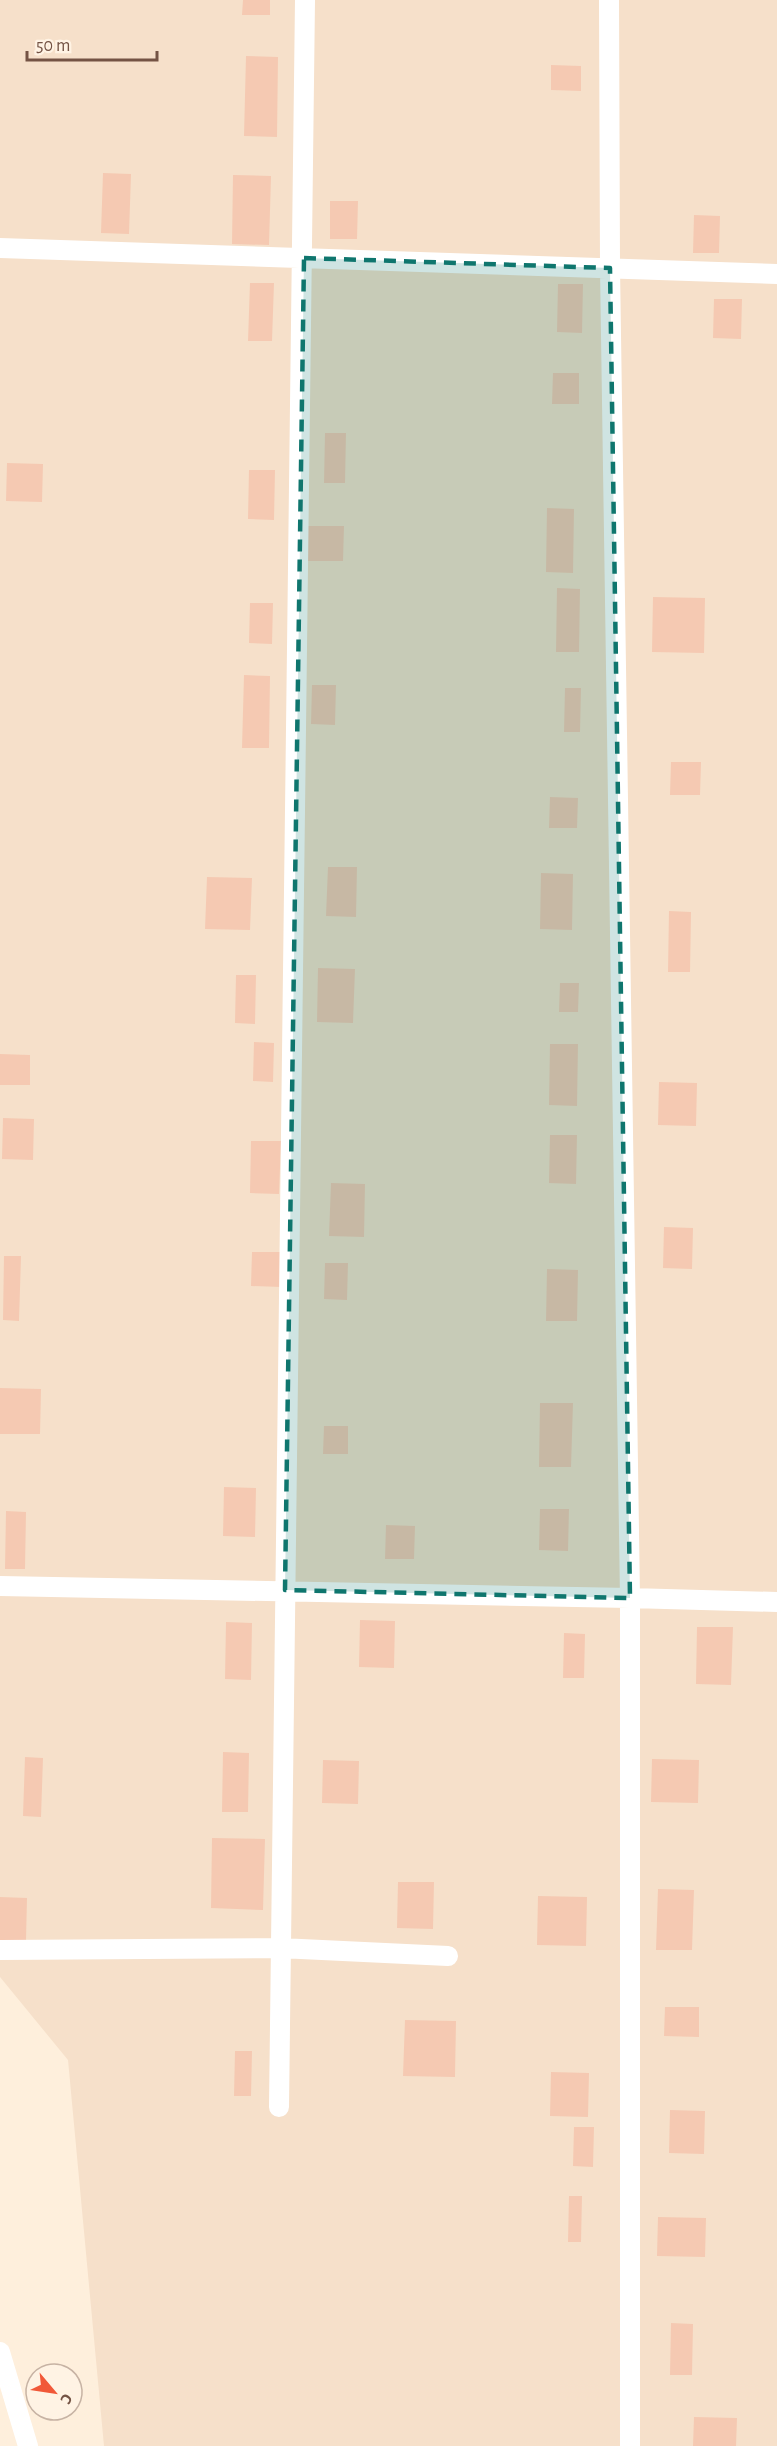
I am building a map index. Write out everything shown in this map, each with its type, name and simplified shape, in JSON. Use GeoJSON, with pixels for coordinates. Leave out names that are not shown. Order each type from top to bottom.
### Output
{"type":"FeatureCollection","features":[{"type":"Feature","properties":{"kind":"street"},"geometry":{"type":"LineString","coordinates":[[279,2107],[304,258],[305,0]]}},
{"type":"Feature","properties":{"kind":"street"},"geometry":{"type":"LineString","coordinates":[[609,0],[610,268],[630,1598],[630,2446]]}},
{"type":"Feature","properties":{"kind":"street"},"geometry":{"type":"LineString","coordinates":[[0,248],[777,274]]}},
{"type":"Feature","properties":{"kind":"street"},"geometry":{"type":"LineString","coordinates":[[0,1586],[285,1590],[777,1602]]}},
{"type":"Feature","properties":{"kind":"street"},"geometry":{"type":"LineString","coordinates":[[0,1950],[280,1948],[448,1956]]}},
{"type":"Feature","properties":{"kind":"street"},"geometry":{"type":"LineString","coordinates":[[0,2352],[28,2446]]}},
{"type":"Feature","properties":{"kind":"highlighted area"},"geometry":{"type":"Polygon","coordinates":[[[304,258],[610,268],[630,1598],[285,1590],[304,258]]]}},
{"type":"Feature","properties":{"kind":"shaded area"},"geometry":{"type":"Polygon","coordinates":[[[0,0],[777,0],[777,2446],[104,2446],[68,2060],[0,1977],[0,0]]]}},
{"type":"Feature","properties":{"kind":"building"},"geometry":{"type":"Polygon","coordinates":[[[243,0],[270,0],[270,15],[242,15],[243,0]]]}},
{"type":"Feature","properties":{"kind":"building"},"geometry":{"type":"Polygon","coordinates":[[[246,56],[278,57],[277,137],[244,136],[246,56]]]}},
{"type":"Feature","properties":{"kind":"building"},"geometry":{"type":"Polygon","coordinates":[[[551,65],[581,66],[581,91],[551,90],[551,65]]]}},
{"type":"Feature","properties":{"kind":"building"},"geometry":{"type":"Polygon","coordinates":[[[103,173],[131,174],[129,234],[101,233],[103,173]]]}},
{"type":"Feature","properties":{"kind":"building"},"geometry":{"type":"Polygon","coordinates":[[[233,175],[271,176],[269,245],[232,244],[233,175]]]}},
{"type":"Feature","properties":{"kind":"building"},"geometry":{"type":"Polygon","coordinates":[[[330,201],[358,201],[357,239],[330,239],[330,201]]]}},
{"type":"Feature","properties":{"kind":"building"},"geometry":{"type":"Polygon","coordinates":[[[694,215],[720,216],[719,253],[693,253],[694,215]]]}},
{"type":"Feature","properties":{"kind":"building"},"geometry":{"type":"Polygon","coordinates":[[[250,283],[274,283],[272,341],[248,341],[250,283]]]}},
{"type":"Feature","properties":{"kind":"building"},"geometry":{"type":"Polygon","coordinates":[[[558,284],[583,284],[582,333],[557,332],[558,284]]]}},
{"type":"Feature","properties":{"kind":"building"},"geometry":{"type":"Polygon","coordinates":[[[714,299],[742,299],[741,339],[713,338],[714,299]]]}},
{"type":"Feature","properties":{"kind":"building"},"geometry":{"type":"Polygon","coordinates":[[[553,373],[579,373],[579,404],[552,404],[553,373]]]}},
{"type":"Feature","properties":{"kind":"building"},"geometry":{"type":"Polygon","coordinates":[[[325,433],[346,433],[345,483],[324,483],[325,433]]]}},
{"type":"Feature","properties":{"kind":"building"},"geometry":{"type":"Polygon","coordinates":[[[7,463],[43,464],[42,502],[6,501],[7,463]]]}},
{"type":"Feature","properties":{"kind":"building"},"geometry":{"type":"Polygon","coordinates":[[[249,470],[275,470],[274,520],[248,519],[249,470]]]}},
{"type":"Feature","properties":{"kind":"building"},"geometry":{"type":"Polygon","coordinates":[[[547,508],[574,509],[573,573],[546,572],[547,508]]]}},
{"type":"Feature","properties":{"kind":"building"},"geometry":{"type":"Polygon","coordinates":[[[308,526],[344,526],[343,561],[307,561],[308,526]]]}},
{"type":"Feature","properties":{"kind":"building"},"geometry":{"type":"Polygon","coordinates":[[[557,588],[580,589],[579,652],[556,652],[557,588]]]}},
{"type":"Feature","properties":{"kind":"building"},"geometry":{"type":"Polygon","coordinates":[[[653,597],[705,598],[704,653],[652,652],[653,597]]]}},
{"type":"Feature","properties":{"kind":"building"},"geometry":{"type":"Polygon","coordinates":[[[250,603],[273,603],[272,644],[249,643],[250,603]]]}},
{"type":"Feature","properties":{"kind":"building"},"geometry":{"type":"Polygon","coordinates":[[[244,675],[270,676],[269,748],[242,748],[244,675]]]}},
{"type":"Feature","properties":{"kind":"building"},"geometry":{"type":"Polygon","coordinates":[[[312,685],[336,685],[335,725],[311,724],[312,685]]]}},
{"type":"Feature","properties":{"kind":"building"},"geometry":{"type":"Polygon","coordinates":[[[565,688],[581,688],[580,732],[564,732],[565,688]]]}},
{"type":"Feature","properties":{"kind":"building"},"geometry":{"type":"Polygon","coordinates":[[[671,762],[701,762],[700,795],[670,795],[671,762]]]}},
{"type":"Feature","properties":{"kind":"building"},"geometry":{"type":"Polygon","coordinates":[[[550,797],[578,798],[577,828],[549,828],[550,797]]]}},
{"type":"Feature","properties":{"kind":"building"},"geometry":{"type":"Polygon","coordinates":[[[328,867],[357,867],[356,917],[326,916],[328,867]]]}},
{"type":"Feature","properties":{"kind":"building"},"geometry":{"type":"Polygon","coordinates":[[[541,873],[573,874],[572,930],[540,929],[541,873]]]}},
{"type":"Feature","properties":{"kind":"building"},"geometry":{"type":"Polygon","coordinates":[[[207,877],[252,878],[250,930],[205,929],[207,877]]]}},
{"type":"Feature","properties":{"kind":"building"},"geometry":{"type":"Polygon","coordinates":[[[669,911],[691,912],[690,972],[668,972],[669,911]]]}},
{"type":"Feature","properties":{"kind":"building"},"geometry":{"type":"Polygon","coordinates":[[[318,968],[355,969],[353,1023],[317,1022],[318,968]]]}},
{"type":"Feature","properties":{"kind":"building"},"geometry":{"type":"Polygon","coordinates":[[[236,975],[256,975],[255,1024],[235,1023],[236,975]]]}},
{"type":"Feature","properties":{"kind":"building"},"geometry":{"type":"Polygon","coordinates":[[[560,983],[579,983],[578,1012],[559,1012],[560,983]]]}},
{"type":"Feature","properties":{"kind":"building"},"geometry":{"type":"Polygon","coordinates":[[[254,1042],[274,1043],[273,1082],[253,1081],[254,1042]]]}},
{"type":"Feature","properties":{"kind":"building"},"geometry":{"type":"Polygon","coordinates":[[[550,1044],[578,1044],[577,1106],[549,1105],[550,1044]]]}},
{"type":"Feature","properties":{"kind":"building"},"geometry":{"type":"Polygon","coordinates":[[[0,1054],[30,1055],[30,1085],[0,1085],[0,1054]]]}},
{"type":"Feature","properties":{"kind":"building"},"geometry":{"type":"Polygon","coordinates":[[[659,1082],[697,1083],[696,1126],[658,1125],[659,1082]]]}},
{"type":"Feature","properties":{"kind":"building"},"geometry":{"type":"Polygon","coordinates":[[[3,1118],[34,1119],[33,1160],[2,1159],[3,1118]]]}},
{"type":"Feature","properties":{"kind":"building"},"geometry":{"type":"Polygon","coordinates":[[[550,1135],[577,1135],[576,1184],[549,1183],[550,1135]]]}},
{"type":"Feature","properties":{"kind":"building"},"geometry":{"type":"Polygon","coordinates":[[[251,1141],[281,1141],[279,1194],[250,1193],[251,1141]]]}},
{"type":"Feature","properties":{"kind":"building"},"geometry":{"type":"Polygon","coordinates":[[[331,1183],[365,1184],[364,1237],[329,1236],[331,1183]]]}},
{"type":"Feature","properties":{"kind":"building"},"geometry":{"type":"Polygon","coordinates":[[[664,1227],[693,1228],[692,1269],[663,1268],[664,1227]]]}},
{"type":"Feature","properties":{"kind":"building"},"geometry":{"type":"Polygon","coordinates":[[[252,1252],[281,1252],[281,1287],[251,1286],[252,1252]]]}},
{"type":"Feature","properties":{"kind":"building"},"geometry":{"type":"Polygon","coordinates":[[[4,1256],[21,1256],[19,1321],[3,1320],[4,1256]]]}},
{"type":"Feature","properties":{"kind":"building"},"geometry":{"type":"Polygon","coordinates":[[[325,1263],[348,1263],[347,1300],[324,1299],[325,1263]]]}},
{"type":"Feature","properties":{"kind":"building"},"geometry":{"type":"Polygon","coordinates":[[[547,1269],[578,1270],[577,1321],[546,1321],[547,1269]]]}},
{"type":"Feature","properties":{"kind":"building"},"geometry":{"type":"Polygon","coordinates":[[[0,1388],[41,1389],[40,1434],[0,1434],[0,1388]]]}},
{"type":"Feature","properties":{"kind":"building"},"geometry":{"type":"Polygon","coordinates":[[[540,1403],[573,1403],[571,1467],[539,1467],[540,1403]]]}},
{"type":"Feature","properties":{"kind":"building"},"geometry":{"type":"Polygon","coordinates":[[[324,1426],[348,1426],[348,1454],[323,1454],[324,1426]]]}},
{"type":"Feature","properties":{"kind":"building"},"geometry":{"type":"Polygon","coordinates":[[[224,1487],[256,1488],[255,1537],[223,1536],[224,1487]]]}},
{"type":"Feature","properties":{"kind":"building"},"geometry":{"type":"Polygon","coordinates":[[[540,1509],[569,1509],[568,1551],[539,1550],[540,1509]]]}},
{"type":"Feature","properties":{"kind":"building"},"geometry":{"type":"Polygon","coordinates":[[[6,1511],[26,1512],[25,1569],[5,1569],[6,1511]]]}},
{"type":"Feature","properties":{"kind":"building"},"geometry":{"type":"Polygon","coordinates":[[[386,1525],[415,1526],[414,1559],[385,1559],[386,1525]]]}},
{"type":"Feature","properties":{"kind":"building"},"geometry":{"type":"Polygon","coordinates":[[[360,1620],[395,1621],[394,1668],[359,1667],[360,1620]]]}},
{"type":"Feature","properties":{"kind":"building"},"geometry":{"type":"Polygon","coordinates":[[[226,1622],[252,1623],[251,1680],[225,1679],[226,1622]]]}},
{"type":"Feature","properties":{"kind":"building"},"geometry":{"type":"Polygon","coordinates":[[[697,1627],[733,1627],[731,1685],[696,1684],[697,1627]]]}},
{"type":"Feature","properties":{"kind":"building"},"geometry":{"type":"Polygon","coordinates":[[[564,1633],[585,1634],[584,1678],[563,1678],[564,1633]]]}},
{"type":"Feature","properties":{"kind":"building"},"geometry":{"type":"Polygon","coordinates":[[[223,1752],[249,1753],[248,1812],[222,1812],[223,1752]]]}},
{"type":"Feature","properties":{"kind":"building"},"geometry":{"type":"Polygon","coordinates":[[[25,1757],[43,1758],[41,1817],[23,1816],[25,1757]]]}},
{"type":"Feature","properties":{"kind":"building"},"geometry":{"type":"Polygon","coordinates":[[[652,1759],[699,1760],[698,1803],[651,1802],[652,1759]]]}},
{"type":"Feature","properties":{"kind":"building"},"geometry":{"type":"Polygon","coordinates":[[[323,1760],[359,1761],[358,1804],[322,1803],[323,1760]]]}},
{"type":"Feature","properties":{"kind":"building"},"geometry":{"type":"Polygon","coordinates":[[[212,1838],[265,1839],[263,1910],[211,1908],[212,1838]]]}},
{"type":"Feature","properties":{"kind":"building"},"geometry":{"type":"Polygon","coordinates":[[[398,1882],[434,1882],[433,1929],[397,1928],[398,1882]]]}},
{"type":"Feature","properties":{"kind":"building"},"geometry":{"type":"Polygon","coordinates":[[[658,1889],[694,1890],[692,1950],[656,1950],[658,1889]]]}},
{"type":"Feature","properties":{"kind":"building"},"geometry":{"type":"Polygon","coordinates":[[[538,1896],[587,1897],[586,1946],[537,1945],[538,1896]]]}},
{"type":"Feature","properties":{"kind":"building"},"geometry":{"type":"Polygon","coordinates":[[[0,1897],[27,1898],[26,1940],[0,1940],[0,1897]]]}},
{"type":"Feature","properties":{"kind":"building"},"geometry":{"type":"Polygon","coordinates":[[[665,2007],[699,2007],[699,2037],[664,2036],[665,2007]]]}},
{"type":"Feature","properties":{"kind":"building"},"geometry":{"type":"Polygon","coordinates":[[[405,2020],[456,2021],[455,2077],[403,2076],[405,2020]]]}},
{"type":"Feature","properties":{"kind":"building"},"geometry":{"type":"Polygon","coordinates":[[[235,2051],[252,2051],[251,2096],[234,2096],[235,2051]]]}},
{"type":"Feature","properties":{"kind":"building"},"geometry":{"type":"Polygon","coordinates":[[[551,2072],[589,2073],[588,2117],[550,2116],[551,2072]]]}},
{"type":"Feature","properties":{"kind":"building"},"geometry":{"type":"Polygon","coordinates":[[[670,2110],[705,2111],[704,2154],[669,2153],[670,2110]]]}},
{"type":"Feature","properties":{"kind":"building"},"geometry":{"type":"Polygon","coordinates":[[[574,2127],[594,2127],[593,2167],[573,2166],[574,2127]]]}},
{"type":"Feature","properties":{"kind":"building"},"geometry":{"type":"Polygon","coordinates":[[[569,2196],[582,2196],[581,2242],[568,2242],[569,2196]]]}},
{"type":"Feature","properties":{"kind":"building"},"geometry":{"type":"Polygon","coordinates":[[[658,2217],[706,2218],[705,2257],[657,2256],[658,2217]]]}},
{"type":"Feature","properties":{"kind":"building"},"geometry":{"type":"Polygon","coordinates":[[[671,2323],[693,2324],[692,2375],[670,2375],[671,2323]]]}},
{"type":"Feature","properties":{"kind":"building"},"geometry":{"type":"Polygon","coordinates":[[[694,2417],[737,2418],[736,2446],[693,2446],[694,2417]]]}}]}
